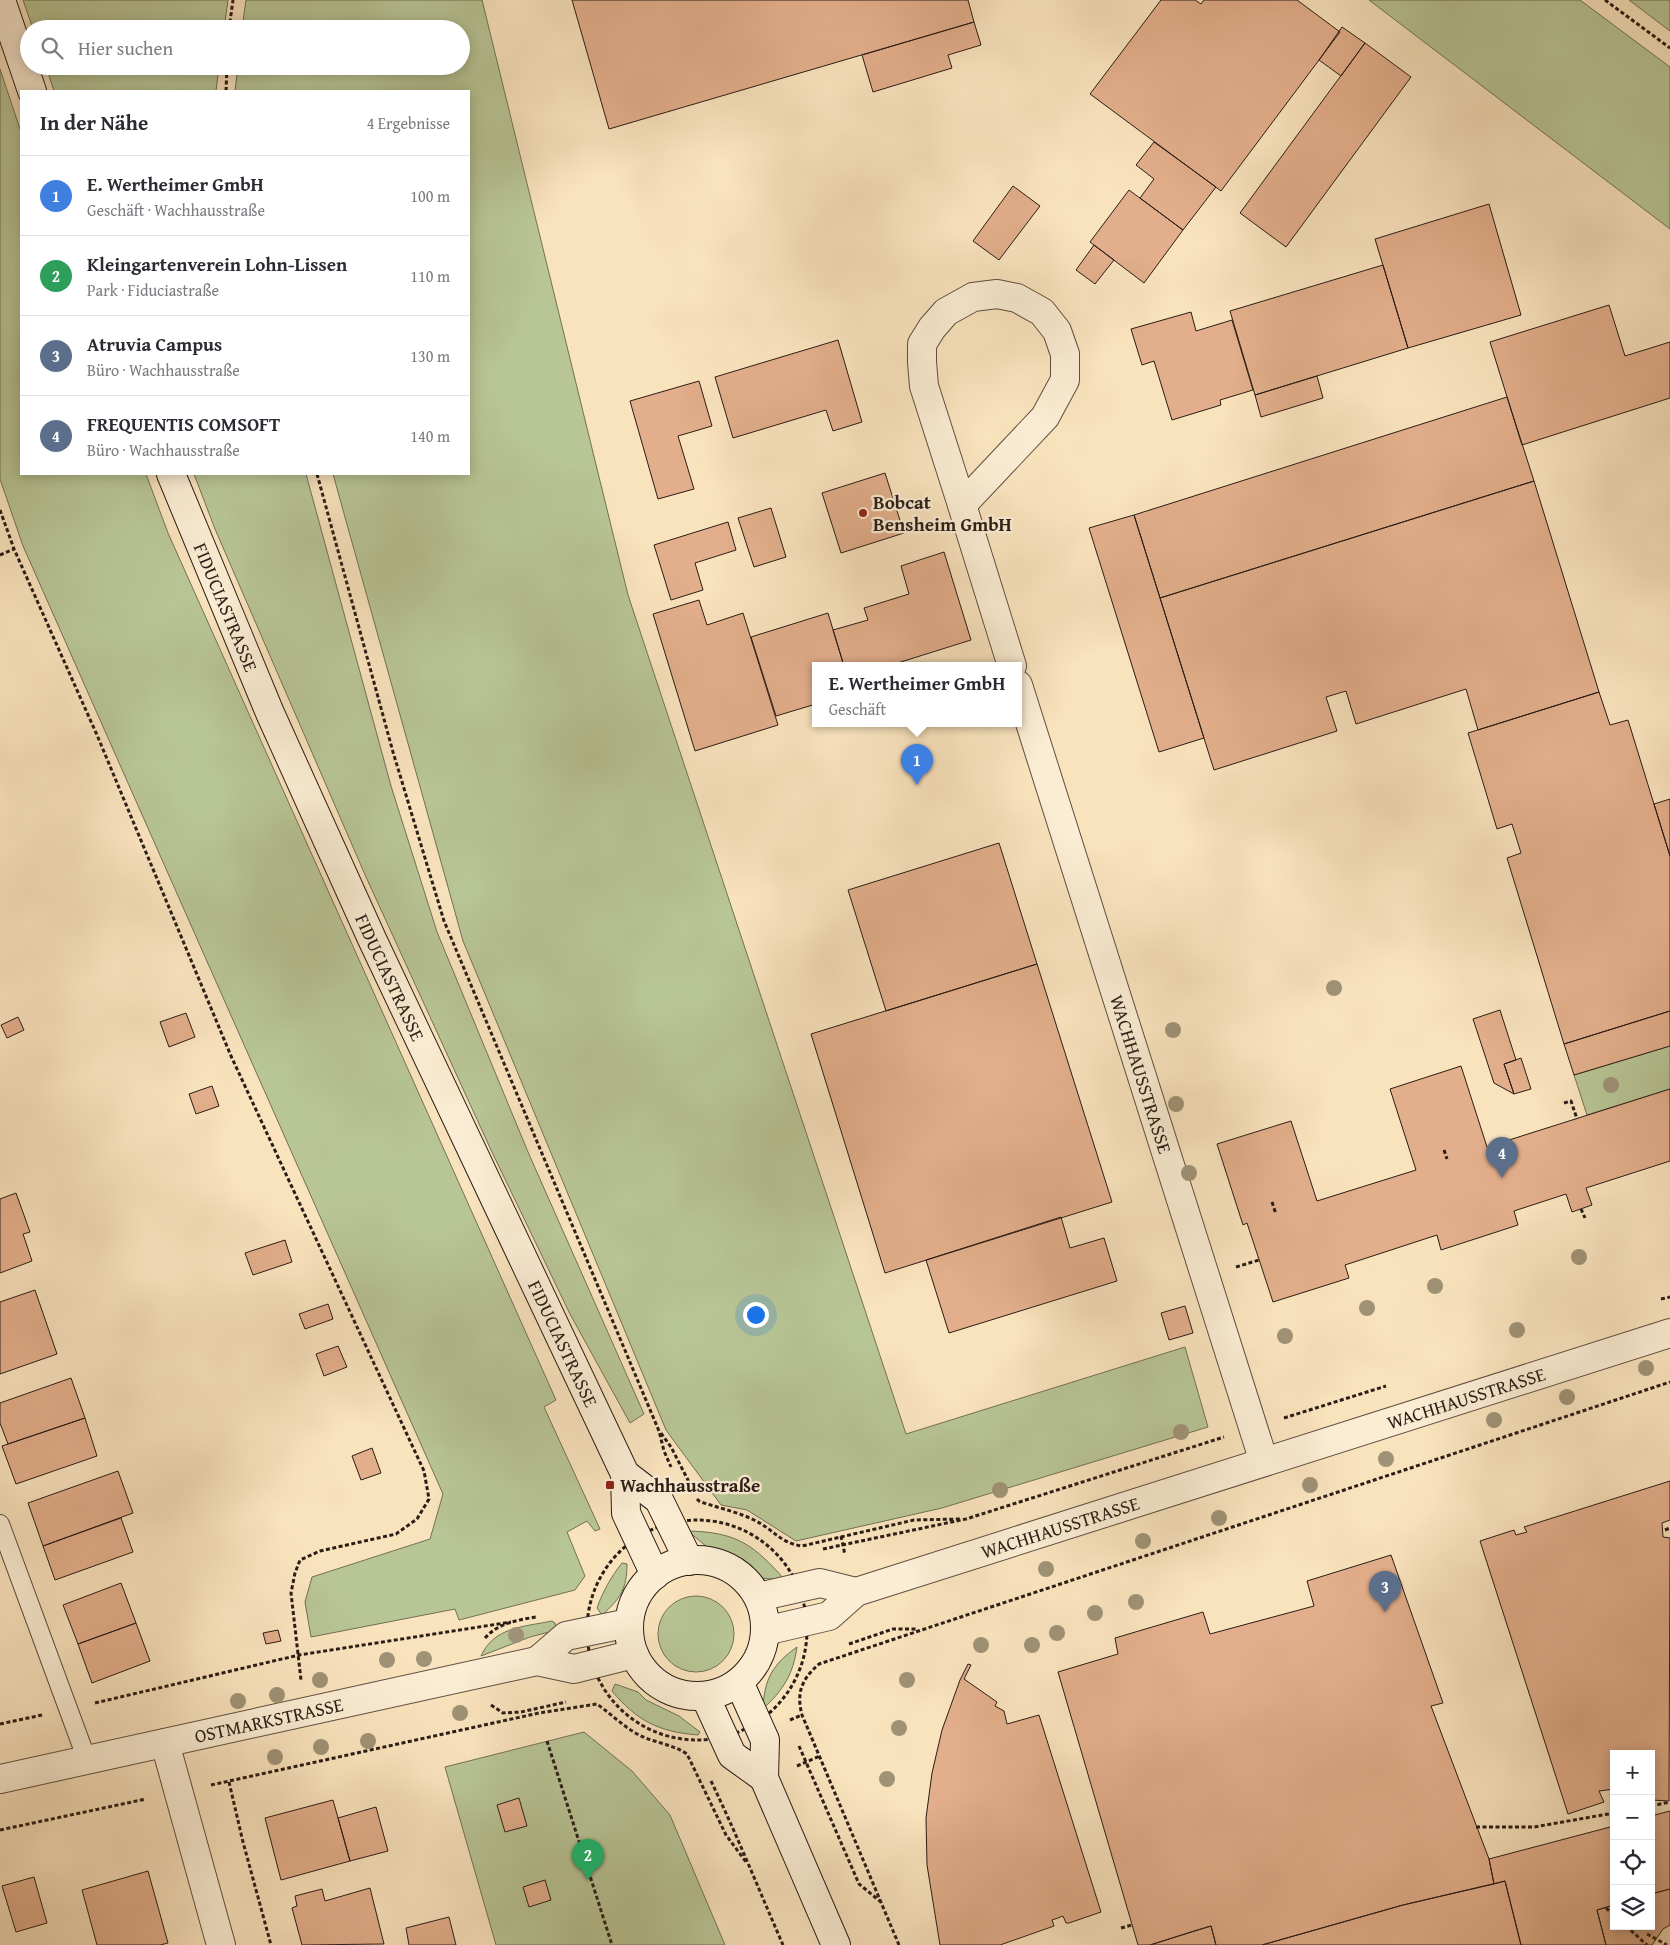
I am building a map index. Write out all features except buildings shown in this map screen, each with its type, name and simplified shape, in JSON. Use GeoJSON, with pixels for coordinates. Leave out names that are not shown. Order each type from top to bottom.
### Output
{"type":"FeatureCollection","features":[{"type":"Feature","properties":{"kind":"street"},"geometry":{"type":"LineString","coordinates":[[1,0],[20,56]]}},
{"type":"Feature","properties":{"kind":"street"},"geometry":{"type":"LineString","coordinates":[[27,75],[32,90]]}},
{"type":"Feature","properties":{"kind":"street"},"geometry":{"type":"LineString","coordinates":[[962,505],[1045,416],[1065,380],[1065,354],[1057,331],[1042,312],[1017,298],[996,294],[973,297],[946,312],[932,328],[922,344],[924,386],[1011,662]]}},
{"type":"Feature","properties":{"kind":"street","name":"FIDUCIASTRASSE"},"geometry":{"type":"LineString","coordinates":[[171,475],[270,713],[372,939],[625,1474],[626,1513],[655,1574]]}},
{"type":"Feature","properties":{"kind":"street","name":"WACHHAUSSTRASSE"},"geometry":{"type":"LineString","coordinates":[[1022,698],[1264,1462]]}},
{"type":"Feature","properties":{"kind":"street","name":"WACHHAUSSTRASSE"},"geometry":{"type":"LineString","coordinates":[[765,1631],[829,1616],[856,1592],[1670,1333]]}},
{"type":"Feature","properties":{"kind":"street","name":"FIDUCIASTRASSE"},"geometry":{"type":"LineString","coordinates":[[625,1474],[659,1500],[689,1561]]}},
{"type":"Feature","properties":{"kind":"street"},"geometry":{"type":"LineString","coordinates":[[689,1561],[710,1561],[730,1569],[746,1581],[758,1598],[764,1614],[765,1631],[763,1646],[758,1659],[750,1671],[739,1682],[723,1692],[705,1696],[683,1695],[663,1687],[646,1673],[634,1654],[630,1639],[629,1622],[633,1605],[642,1588],[655,1574],[671,1565],[689,1561]]}},
{"type":"Feature","properties":{"kind":"street"},"geometry":{"type":"LineString","coordinates":[[758,1598],[820,1583],[856,1592]]}},
{"type":"Feature","properties":{"kind":"street","name":"OSTMARKSTRASSE"},"geometry":{"type":"LineString","coordinates":[[538,1661],[566,1636],[629,1622]]}},
{"type":"Feature","properties":{"kind":"street","name":"OSTMARKSTRASSE"},"geometry":{"type":"LineString","coordinates":[[0,1779],[538,1661],[574,1669],[634,1654]]}},
{"type":"Feature","properties":{"kind":"street"},"geometry":{"type":"LineString","coordinates":[[739,1682],[765,1740],[836,1945]]}},
{"type":"Feature","properties":{"kind":"street"},"geometry":{"type":"LineString","coordinates":[[705,1696],[732,1755],[776,1774]]}},
{"type":"Feature","properties":{"kind":"street"},"geometry":{"type":"LineString","coordinates":[[165,1743],[177,1792],[221,1945]]}},
{"type":"Feature","properties":{"kind":"lane"},"geometry":{"type":"LineString","coordinates":[[0,1524],[86,1760]]}},
{"type":"Feature","properties":{"kind":"path"},"geometry":{"type":"LineString","coordinates":[[230,20],[233,0]]}},
{"type":"Feature","properties":{"kind":"path"},"geometry":{"type":"LineString","coordinates":[[1605,0],[1670,48]]}},
{"type":"Feature","properties":{"kind":"path"},"geometry":{"type":"LineString","coordinates":[[226,90],[227,75]]}},
{"type":"Feature","properties":{"kind":"path"},"geometry":{"type":"LineString","coordinates":[[317,475],[394,752],[444,921],[659,1431],[671,1447],[690,1484]]}},
{"type":"Feature","properties":{"kind":"path"},"geometry":{"type":"LineString","coordinates":[[0,510],[14,549],[97,735],[231,1056],[424,1470],[429,1499],[417,1519],[396,1534],[320,1551],[300,1560],[291,1593],[304,1713]]}},
{"type":"Feature","properties":{"kind":"path"},"geometry":{"type":"LineString","coordinates":[[0,555],[14,549]]}},
{"type":"Feature","properties":{"kind":"path"},"geometry":{"type":"LineString","coordinates":[[1564,1103],[1571,1101],[1577,1119]]}},
{"type":"Feature","properties":{"kind":"path"},"geometry":{"type":"LineString","coordinates":[[1444,1150],[1447,1159]]}},
{"type":"Feature","properties":{"kind":"path"},"geometry":{"type":"LineString","coordinates":[[1272,1202],[1276,1214]]}},
{"type":"Feature","properties":{"kind":"path"},"geometry":{"type":"LineString","coordinates":[[1581,1208],[1584,1218]]}},
{"type":"Feature","properties":{"kind":"path"},"geometry":{"type":"LineString","coordinates":[[899,1945],[802,1715],[799,1693],[808,1673],[819,1664],[896,1639],[919,1629],[1670,1382]]}},
{"type":"Feature","properties":{"kind":"path"},"geometry":{"type":"LineString","coordinates":[[814,1551],[966,1519],[1253,1428]]}},
{"type":"Feature","properties":{"kind":"path"},"geometry":{"type":"LineString","coordinates":[[696,1496],[699,1501],[714,1507],[734,1511],[757,1521],[789,1544],[802,1546],[914,1520],[966,1519]]}},
{"type":"Feature","properties":{"kind":"path"},"geometry":{"type":"LineString","coordinates":[[1665,1530],[1670,1528]]}},
{"type":"Feature","properties":{"kind":"path"},"geometry":{"type":"LineString","coordinates":[[841,1536],[846,1562]]}},
{"type":"Feature","properties":{"kind":"path"},"geometry":{"type":"LineString","coordinates":[[782,1559],[789,1557]]}},
{"type":"Feature","properties":{"kind":"path"},"geometry":{"type":"LineString","coordinates":[[591,1600],[598,1581],[607,1565]]}},
{"type":"Feature","properties":{"kind":"path"},"geometry":{"type":"LineString","coordinates":[[0,1724],[299,1655],[511,1622]]}},
{"type":"Feature","properties":{"kind":"path"},"geometry":{"type":"LineString","coordinates":[[847,1644],[894,1630],[919,1629]]}},
{"type":"Feature","properties":{"kind":"path"},"geometry":{"type":"LineString","coordinates":[[801,1659],[810,1656]]}},
{"type":"Feature","properties":{"kind":"path"},"geometry":{"type":"LineString","coordinates":[[599,1692],[607,1689],[617,1707],[632,1720],[667,1738],[692,1742]]}},
{"type":"Feature","properties":{"kind":"path"},"geometry":{"type":"LineString","coordinates":[[489,1703],[503,1713],[520,1712],[575,1700]]}},
{"type":"Feature","properties":{"kind":"path"},"geometry":{"type":"LineString","coordinates":[[782,1702],[784,1708]]}},
{"type":"Feature","properties":{"kind":"path"},"geometry":{"type":"LineString","coordinates":[[0,1830],[539,1713],[597,1704],[638,1734],[678,1748],[687,1754],[726,1835],[746,1862]]}},
{"type":"Feature","properties":{"kind":"path"},"geometry":{"type":"LineString","coordinates":[[787,1714],[793,1728]]}},
{"type":"Feature","properties":{"kind":"path"},"geometry":{"type":"LineString","coordinates":[[547,1741],[612,1945]]}},
{"type":"Feature","properties":{"kind":"path"},"geometry":{"type":"LineString","coordinates":[[799,1745],[859,1884],[881,1902]]}},
{"type":"Feature","properties":{"kind":"path"},"geometry":{"type":"LineString","coordinates":[[776,1774],[820,1756]]}},
{"type":"Feature","properties":{"kind":"path"},"geometry":{"type":"LineString","coordinates":[[708,1777],[735,1830],[746,1862],[783,1945]]}},
{"type":"Feature","properties":{"kind":"path"},"geometry":{"type":"LineString","coordinates":[[228,1782],[271,1945]]}},
{"type":"Feature","properties":{"kind":"path"},"geometry":{"type":"LineString","coordinates":[[1655,1805],[1670,1802]]}},
{"type":"Feature","properties":{"kind":"path"},"geometry":{"type":"LineString","coordinates":[[1476,1827],[1534,1827],[1610,1813]]}},
{"type":"Feature","properties":{"kind":"path"},"geometry":{"type":"LineString","coordinates":[[1606,1908],[1610,1912]]}},
{"type":"Feature","properties":{"kind":"path"},"geometry":{"type":"LineString","coordinates":[[1121,1928],[1132,1925]]}},
{"type":"Feature","properties":{"kind":"path"},"geometry":{"type":"LineString","coordinates":[[1630,1930],[1647,1945]]}},
{"type":"Feature","properties":{"kind":"path"},"geometry":{"type":"LineString","coordinates":[[1647,1934],[1667,1945]]}},
{"type":"Feature","properties":{"kind":"green space"},"geometry":{"type":"Polygon","coordinates":[[[23,0],[228,0],[225,20],[30,20],[23,0]]]}},
{"type":"Feature","properties":{"kind":"green space"},"geometry":{"type":"Polygon","coordinates":[[[246,0],[482,0],[628,595],[906,1434],[1185,1347],[1208,1427],[942,1508],[796,1541],[747,1510],[721,1505],[666,1430],[463,941],[333,475],[470,475],[470,90],[235,90],[237,75],[470,75],[470,20],[243,20],[246,0]]]}},
{"type":"Feature","properties":{"kind":"green space"},"geometry":{"type":"Polygon","coordinates":[[[1369,0],[1580,0],[1670,67],[1670,229],[1369,0]]]}},
{"type":"Feature","properties":{"kind":"green space"},"geometry":{"type":"Polygon","coordinates":[[[1629,0],[1670,0],[1670,31],[1629,0]]]}},
{"type":"Feature","properties":{"kind":"green space"},"geometry":{"type":"Polygon","coordinates":[[[0,69],[20,129],[20,475],[146,475],[168,533],[556,1400],[544,1407],[600,1529],[595,1531],[587,1521],[567,1532],[585,1576],[575,1590],[459,1620],[455,1609],[311,1637],[305,1602],[312,1577],[430,1539],[443,1494],[23,546],[0,479],[0,69]]]}},
{"type":"Feature","properties":{"kind":"green space"},"geometry":{"type":"Polygon","coordinates":[[[49,75],[218,75],[216,90],[54,90],[49,75]]]}},
{"type":"Feature","properties":{"kind":"green space"},"geometry":{"type":"Polygon","coordinates":[[[194,475],[306,475],[391,786],[437,932],[528,1152],[644,1414],[630,1423],[570,1314],[491,1150],[366,877],[215,529],[194,475]]]}},
{"type":"Feature","properties":{"kind":"green space"},"geometry":{"type":"Polygon","coordinates":[[[1670,1046],[1670,1089],[1587,1115],[1574,1075],[1670,1046]]]}},
{"type":"Feature","properties":{"kind":"green space"},"geometry":{"type":"Polygon","coordinates":[[[688,1531],[719,1534],[743,1543],[754,1549],[785,1580],[760,1578],[731,1559],[714,1553],[688,1531]]]}},
{"type":"Feature","properties":{"kind":"green space"},"geometry":{"type":"Polygon","coordinates":[[[622,1563],[627,1564],[624,1587],[614,1604],[602,1615],[597,1608],[599,1602],[622,1563]]]}},
{"type":"Feature","properties":{"kind":"green space"},"geometry":{"type":"Polygon","coordinates":[[[689,1596],[703,1596],[717,1602],[728,1613],[732,1619],[734,1634],[732,1649],[723,1661],[711,1670],[689,1672],[675,1666],[664,1655],[658,1641],[658,1627],[664,1613],[675,1602],[689,1596]]]}},
{"type":"Feature","properties":{"kind":"green space"},"geometry":{"type":"Polygon","coordinates":[[[552,1621],[555,1623],[557,1630],[530,1637],[481,1656],[493,1639],[510,1630],[552,1621]]]}},
{"type":"Feature","properties":{"kind":"green space"},"geometry":{"type":"Polygon","coordinates":[[[797,1647],[790,1674],[776,1695],[763,1709],[765,1689],[771,1673],[797,1647]]]}},
{"type":"Feature","properties":{"kind":"green space"},"geometry":{"type":"Polygon","coordinates":[[[615,1684],[638,1692],[646,1700],[679,1716],[700,1732],[698,1735],[672,1731],[650,1723],[630,1710],[612,1691],[615,1684]]]}},
{"type":"Feature","properties":{"kind":"green space"},"geometry":{"type":"Polygon","coordinates":[[[584,1732],[632,1771],[670,1815],[725,1945],[496,1945],[445,1767],[584,1732]]]}},
{"type":"Feature","properties":{"kind":"place","name":"Bobcat Bensheim GmbH"},"geometry":{"type":"Point","coordinates":[863,513]}},
{"type":"Feature","properties":{"kind":"place","name":"E. Wertheimer GmbH"},"geometry":{"type":"Point","coordinates":[917,785]}},
{"type":"Feature","properties":{"kind":"place","name":"FREQUENTIS COMSOFT"},"geometry":{"type":"Point","coordinates":[1502,1178]}},
{"type":"Feature","properties":{"kind":"place","name":"Wachhausstraße"},"geometry":{"type":"Point","coordinates":[610,1485]}},
{"type":"Feature","properties":{"kind":"place","name":"Atruvia Campus"},"geometry":{"type":"Point","coordinates":[1385,1612]}},
{"type":"Feature","properties":{"kind":"place","name":"Kleingartenverein Lohn-Lissen"},"geometry":{"type":"Point","coordinates":[588,1880]}}]}
